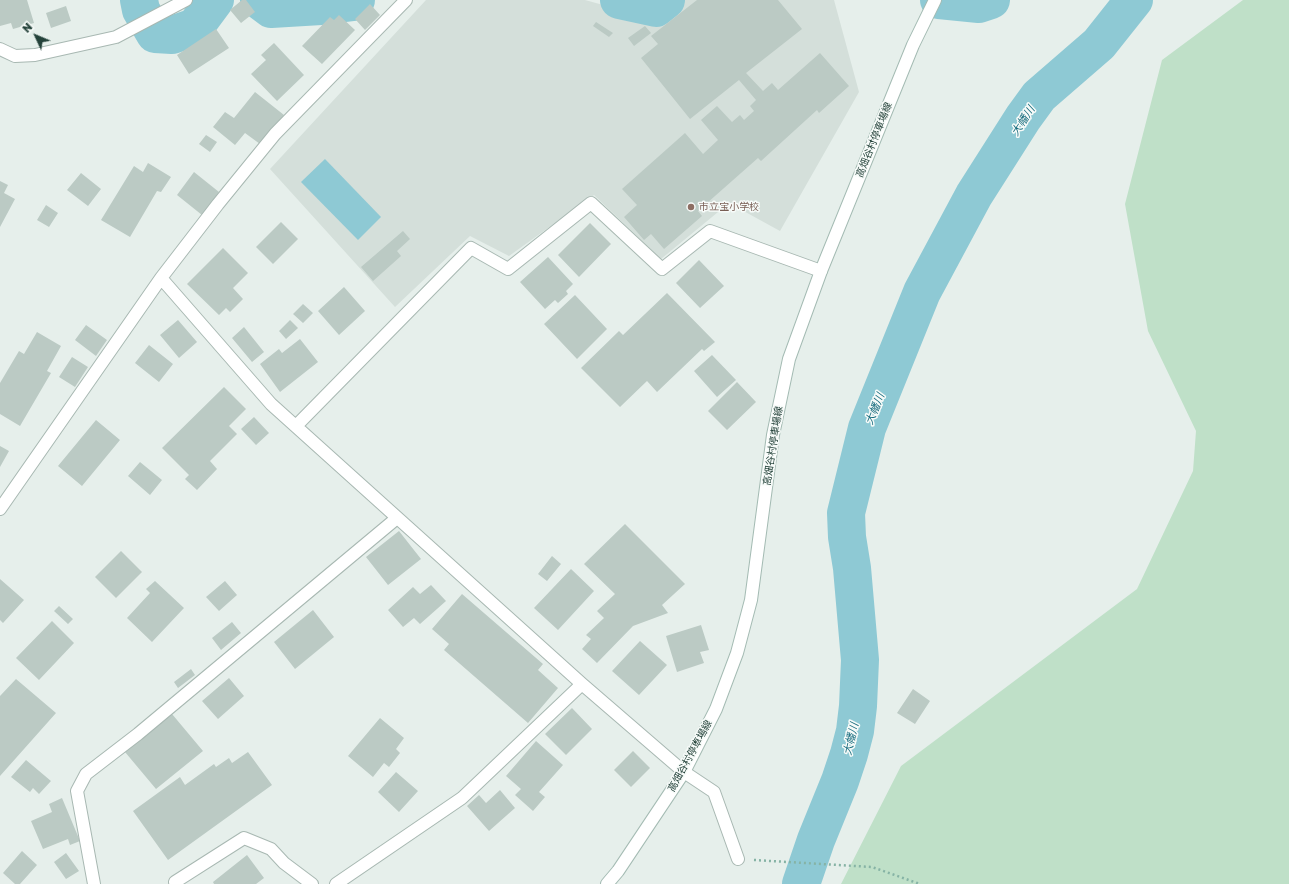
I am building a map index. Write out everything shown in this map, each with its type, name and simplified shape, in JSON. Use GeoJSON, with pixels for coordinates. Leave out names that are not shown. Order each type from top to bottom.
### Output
{"type":"FeatureCollection","features":[{"type":"Feature","properties":{"kind":"street"},"geometry":{"type":"LineString","coordinates":[[0,49],[15,56],[35,55],[116,37],[186,0]]}},
{"type":"Feature","properties":{"kind":"street"},"geometry":{"type":"LineString","coordinates":[[0,509],[161,278],[218,204],[275,134],[406,0]]}},
{"type":"Feature","properties":{"kind":"street","name":"高畑谷村停車場線"},"geometry":{"type":"LineString","coordinates":[[607,884],[618,871],[684,772],[716,709],[737,653],[751,600],[773,435],[789,359],[821,271],[913,45],[935,0]]}},
{"type":"Feature","properties":{"kind":"street"},"geometry":{"type":"LineString","coordinates":[[296,426],[471,248],[508,269],[591,202],[662,269],[710,231],[821,271]]}},
{"type":"Feature","properties":{"kind":"street"},"geometry":{"type":"LineString","coordinates":[[161,278],[271,404],[582,684],[684,772],[714,792],[738,859]]}},
{"type":"Feature","properties":{"kind":"street"},"geometry":{"type":"LineString","coordinates":[[94,884],[77,791],[86,774],[138,734],[397,518]]}},
{"type":"Feature","properties":{"kind":"street"},"geometry":{"type":"LineString","coordinates":[[336,884],[462,798],[582,684]]}},
{"type":"Feature","properties":{"kind":"street"},"geometry":{"type":"LineString","coordinates":[[175,882],[244,838],[271,849],[284,863],[312,884]]}},
{"type":"Feature","properties":{"kind":"path"},"geometry":{"type":"LineString","coordinates":[[738,859],[872,866],[920,884]]}},
{"type":"Feature","properties":{"kind":"shaded area"},"geometry":{"type":"Polygon","coordinates":[[[426,0],[585,0],[625,11],[649,14],[672,9],[682,0],[834,0],[859,92],[780,231],[729,203],[661,259],[594,195],[509,256],[470,236],[395,307],[270,169],[426,0]]]}},
{"type":"Feature","properties":{"kind":"green space"},"geometry":{"type":"Polygon","coordinates":[[[1243,0],[1289,0],[1289,884],[841,884],[901,766],[1137,589],[1193,471],[1196,431],[1148,331],[1125,204],[1162,60],[1243,0]]]}},
{"type":"Feature","properties":{"kind":"water"},"geometry":{"type":"Polygon","coordinates":[[[325,159],[381,217],[358,240],[301,182],[325,159]]]}},
{"type":"Feature","properties":{"kind":"building"},"geometry":{"type":"Polygon","coordinates":[[[0,0],[27,0],[34,23],[13,29],[11,23],[0,26],[0,0]]]}},
{"type":"Feature","properties":{"kind":"building"},"geometry":{"type":"Polygon","coordinates":[[[242,0],[246,0],[255,12],[241,23],[230,10],[242,0]]]}},
{"type":"Feature","properties":{"kind":"building"},"geometry":{"type":"Polygon","coordinates":[[[697,0],[778,0],[802,29],[746,73],[763,91],[772,83],[778,90],[820,53],[849,86],[819,113],[817,110],[761,161],[758,158],[698,211],[702,216],[664,249],[651,234],[644,240],[624,217],[637,205],[622,189],[685,133],[703,154],[718,140],[701,120],[717,106],[732,122],[740,115],[744,120],[754,111],[750,106],[756,100],[739,80],[690,119],[641,58],[658,44],[651,36],[697,0]]]}},
{"type":"Feature","properties":{"kind":"building"},"geometry":{"type":"Polygon","coordinates":[[[370,4],[380,15],[365,30],[355,19],[370,4]]]}},
{"type":"Feature","properties":{"kind":"building"},"geometry":{"type":"Polygon","coordinates":[[[66,6],[71,21],[51,28],[46,13],[66,6]]]}},
{"type":"Feature","properties":{"kind":"building"},"geometry":{"type":"Polygon","coordinates":[[[339,15],[355,30],[322,64],[302,46],[330,17],[334,20],[339,15]]]}},
{"type":"Feature","properties":{"kind":"building"},"geometry":{"type":"Polygon","coordinates":[[[596,22],[613,33],[609,37],[593,26],[596,22]]]}},
{"type":"Feature","properties":{"kind":"building"},"geometry":{"type":"Polygon","coordinates":[[[645,26],[651,33],[634,46],[628,38],[645,26]]]}},
{"type":"Feature","properties":{"kind":"building"},"geometry":{"type":"Polygon","coordinates":[[[216,29],[229,48],[189,74],[177,55],[216,29]]]}},
{"type":"Feature","properties":{"kind":"building"},"geometry":{"type":"Polygon","coordinates":[[[274,43],[304,75],[277,101],[251,74],[266,60],[261,55],[274,43]]]}},
{"type":"Feature","properties":{"kind":"building"},"geometry":{"type":"Polygon","coordinates":[[[255,92],[284,115],[260,144],[245,133],[235,145],[213,127],[225,112],[234,118],[255,92]]]}},
{"type":"Feature","properties":{"kind":"building"},"geometry":{"type":"Polygon","coordinates":[[[206,135],[217,142],[210,152],[199,144],[206,135]]]}},
{"type":"Feature","properties":{"kind":"building"},"geometry":{"type":"Polygon","coordinates":[[[148,163],[171,177],[161,192],[157,191],[130,237],[101,220],[134,166],[143,172],[148,163]]]}},
{"type":"Feature","properties":{"kind":"building"},"geometry":{"type":"Polygon","coordinates":[[[194,172],[219,192],[202,215],[177,195],[194,172]]]}},
{"type":"Feature","properties":{"kind":"building"},"geometry":{"type":"Polygon","coordinates":[[[81,173],[101,189],[88,206],[67,190],[81,173]]]}},
{"type":"Feature","properties":{"kind":"building"},"geometry":{"type":"Polygon","coordinates":[[[0,181],[8,185],[4,193],[15,199],[0,227],[0,181]]]}},
{"type":"Feature","properties":{"kind":"building"},"geometry":{"type":"Polygon","coordinates":[[[46,205],[58,213],[49,227],[37,220],[46,205]]]}},
{"type":"Feature","properties":{"kind":"building"},"geometry":{"type":"Polygon","coordinates":[[[281,222],[298,239],[273,264],[256,247],[281,222]]]}},
{"type":"Feature","properties":{"kind":"building"},"geometry":{"type":"Polygon","coordinates":[[[590,223],[611,244],[579,277],[558,255],[590,223]]]}},
{"type":"Feature","properties":{"kind":"building"},"geometry":{"type":"Polygon","coordinates":[[[403,231],[410,239],[397,251],[401,256],[373,281],[361,267],[403,231]]]}},
{"type":"Feature","properties":{"kind":"building"},"geometry":{"type":"Polygon","coordinates":[[[223,248],[248,273],[233,288],[243,299],[230,312],[226,308],[219,315],[187,284],[223,248]]]}},
{"type":"Feature","properties":{"kind":"building"},"geometry":{"type":"Polygon","coordinates":[[[548,257],[573,284],[566,291],[568,294],[558,303],[555,300],[545,309],[520,282],[548,257]]]}},
{"type":"Feature","properties":{"kind":"building"},"geometry":{"type":"Polygon","coordinates":[[[699,260],[724,286],[700,308],[676,283],[699,260]]]}},
{"type":"Feature","properties":{"kind":"building"},"geometry":{"type":"Polygon","coordinates":[[[344,287],[365,311],[339,335],[318,311],[344,287]]]}},
{"type":"Feature","properties":{"kind":"building"},"geometry":{"type":"Polygon","coordinates":[[[667,293],[715,342],[704,351],[702,349],[657,392],[647,381],[620,407],[581,368],[619,331],[623,335],[667,293]]]}},
{"type":"Feature","properties":{"kind":"building"},"geometry":{"type":"Polygon","coordinates":[[[575,295],[607,329],[577,359],[544,324],[575,295]]]}},
{"type":"Feature","properties":{"kind":"building"},"geometry":{"type":"Polygon","coordinates":[[[303,304],[313,313],[303,323],[293,314],[303,304]]]}},
{"type":"Feature","properties":{"kind":"building"},"geometry":{"type":"Polygon","coordinates":[[[178,320],[197,342],[179,358],[160,335],[178,320]]]}},
{"type":"Feature","properties":{"kind":"building"},"geometry":{"type":"Polygon","coordinates":[[[290,320],[298,328],[286,339],[279,331],[290,320]]]}},
{"type":"Feature","properties":{"kind":"building"},"geometry":{"type":"Polygon","coordinates":[[[86,325],[107,340],[96,356],[75,340],[86,325]]]}},
{"type":"Feature","properties":{"kind":"building"},"geometry":{"type":"Polygon","coordinates":[[[244,327],[264,352],[252,362],[232,338],[244,327]]]}},
{"type":"Feature","properties":{"kind":"building"},"geometry":{"type":"Polygon","coordinates":[[[37,332],[61,346],[47,371],[51,373],[20,426],[0,414],[0,383],[19,351],[24,354],[37,332]]]}},
{"type":"Feature","properties":{"kind":"building"},"geometry":{"type":"Polygon","coordinates":[[[300,339],[318,362],[280,392],[260,364],[279,349],[282,353],[300,339]]]}},
{"type":"Feature","properties":{"kind":"building"},"geometry":{"type":"Polygon","coordinates":[[[149,345],[173,364],[159,382],[135,363],[149,345]]]}},
{"type":"Feature","properties":{"kind":"building"},"geometry":{"type":"Polygon","coordinates":[[[712,355],[736,380],[717,397],[694,371],[712,355]]]}},
{"type":"Feature","properties":{"kind":"building"},"geometry":{"type":"Polygon","coordinates":[[[72,357],[88,367],[75,387],[59,377],[72,357]]]}},
{"type":"Feature","properties":{"kind":"building"},"geometry":{"type":"Polygon","coordinates":[[[737,382],[756,402],[727,430],[708,411],[737,382]]]}},
{"type":"Feature","properties":{"kind":"building"},"geometry":{"type":"Polygon","coordinates":[[[224,387],[246,409],[229,426],[237,434],[210,461],[217,469],[197,490],[185,479],[189,475],[162,448],[224,387]]]}},
{"type":"Feature","properties":{"kind":"building"},"geometry":{"type":"Polygon","coordinates":[[[254,417],[269,433],[256,445],[241,429],[254,417]]]}},
{"type":"Feature","properties":{"kind":"building"},"geometry":{"type":"Polygon","coordinates":[[[96,420],[120,440],[82,486],[58,466],[96,420]]]}},
{"type":"Feature","properties":{"kind":"building"},"geometry":{"type":"Polygon","coordinates":[[[0,446],[9,451],[0,467],[0,446]]]}},
{"type":"Feature","properties":{"kind":"building"},"geometry":{"type":"Polygon","coordinates":[[[140,462],[162,480],[150,495],[128,476],[140,462]]]}},
{"type":"Feature","properties":{"kind":"building"},"geometry":{"type":"Polygon","coordinates":[[[625,524],[685,584],[662,605],[668,613],[633,626],[597,663],[582,649],[591,639],[586,635],[604,618],[597,611],[615,594],[584,564],[625,524]]]}},
{"type":"Feature","properties":{"kind":"building"},"geometry":{"type":"Polygon","coordinates":[[[399,531],[421,559],[388,585],[366,557],[399,531]]]}},
{"type":"Feature","properties":{"kind":"building"},"geometry":{"type":"Polygon","coordinates":[[[121,551],[142,572],[116,598],[95,577],[121,551]]]}},
{"type":"Feature","properties":{"kind":"building"},"geometry":{"type":"Polygon","coordinates":[[[552,556],[561,564],[547,581],[538,574],[552,556]]]}},
{"type":"Feature","properties":{"kind":"building"},"geometry":{"type":"Polygon","coordinates":[[[571,569],[594,591],[558,630],[534,608],[571,569]]]}},
{"type":"Feature","properties":{"kind":"building"},"geometry":{"type":"Polygon","coordinates":[[[0,579],[24,600],[3,623],[0,620],[0,579]]]}},
{"type":"Feature","properties":{"kind":"building"},"geometry":{"type":"Polygon","coordinates":[[[155,581],[184,608],[152,642],[127,618],[150,593],[146,589],[155,581]]]}},
{"type":"Feature","properties":{"kind":"building"},"geometry":{"type":"Polygon","coordinates":[[[225,581],[237,595],[219,611],[206,597],[225,581]]]}},
{"type":"Feature","properties":{"kind":"building"},"geometry":{"type":"Polygon","coordinates":[[[431,585],[446,601],[420,624],[414,618],[403,627],[388,610],[413,587],[420,594],[431,585]]]}},
{"type":"Feature","properties":{"kind":"building"},"geometry":{"type":"Polygon","coordinates":[[[462,594],[543,664],[538,670],[558,688],[528,723],[444,650],[449,644],[432,629],[462,594]]]}},
{"type":"Feature","properties":{"kind":"building"},"geometry":{"type":"Polygon","coordinates":[[[59,606],[73,619],[68,624],[54,611],[59,606]]]}},
{"type":"Feature","properties":{"kind":"building"},"geometry":{"type":"Polygon","coordinates":[[[313,610],[334,637],[295,669],[274,642],[313,610]]]}},
{"type":"Feature","properties":{"kind":"building"},"geometry":{"type":"Polygon","coordinates":[[[52,621],[74,643],[39,680],[16,658],[52,621]]]}},
{"type":"Feature","properties":{"kind":"building"},"geometry":{"type":"Polygon","coordinates":[[[232,622],[241,633],[221,650],[212,638],[232,622]]]}},
{"type":"Feature","properties":{"kind":"building"},"geometry":{"type":"Polygon","coordinates":[[[701,625],[709,650],[700,652],[704,663],[677,672],[666,636],[701,625]]]}},
{"type":"Feature","properties":{"kind":"building"},"geometry":{"type":"Polygon","coordinates":[[[640,641],[667,665],[639,695],[612,671],[640,641]]]}},
{"type":"Feature","properties":{"kind":"building"},"geometry":{"type":"Polygon","coordinates":[[[191,669],[195,675],[178,688],[174,682],[191,669]]]}},
{"type":"Feature","properties":{"kind":"building"},"geometry":{"type":"Polygon","coordinates":[[[229,678],[244,696],[218,719],[202,701],[229,678]]]}},
{"type":"Feature","properties":{"kind":"building"},"geometry":{"type":"Polygon","coordinates":[[[16,679],[56,713],[0,776],[0,696],[16,679]]]}},
{"type":"Feature","properties":{"kind":"building"},"geometry":{"type":"Polygon","coordinates":[[[913,689],[930,701],[915,724],[897,713],[913,689]]]}},
{"type":"Feature","properties":{"kind":"building"},"geometry":{"type":"Polygon","coordinates":[[[572,708],[592,729],[566,755],[545,734],[572,708]]]}},
{"type":"Feature","properties":{"kind":"building"},"geometry":{"type":"Polygon","coordinates":[[[172,714],[203,751],[156,789],[125,752],[172,714]]]}},
{"type":"Feature","properties":{"kind":"building"},"geometry":{"type":"Polygon","coordinates":[[[380,718],[404,738],[396,749],[400,753],[389,767],[384,763],[373,777],[348,756],[380,718]]]}},
{"type":"Feature","properties":{"kind":"building"},"geometry":{"type":"Polygon","coordinates":[[[536,741],[563,765],[539,792],[545,797],[533,811],[515,795],[521,789],[506,776],[536,741]]]}},
{"type":"Feature","properties":{"kind":"building"},"geometry":{"type":"Polygon","coordinates":[[[633,751],[650,768],[631,787],[614,770],[633,751]]]}},
{"type":"Feature","properties":{"kind":"building"},"geometry":{"type":"Polygon","coordinates":[[[248,752],[272,785],[168,860],[133,811],[180,777],[185,785],[214,764],[216,767],[229,758],[232,763],[248,752]]]}},
{"type":"Feature","properties":{"kind":"building"},"geometry":{"type":"Polygon","coordinates":[[[26,760],[51,781],[39,794],[33,788],[30,792],[11,777],[26,760]]]}},
{"type":"Feature","properties":{"kind":"building"},"geometry":{"type":"Polygon","coordinates":[[[396,772],[418,791],[399,812],[378,792],[396,772]]]}},
{"type":"Feature","properties":{"kind":"building"},"geometry":{"type":"Polygon","coordinates":[[[500,790],[515,808],[489,831],[467,806],[479,795],[486,803],[500,790]]]}},
{"type":"Feature","properties":{"kind":"building"},"geometry":{"type":"Polygon","coordinates":[[[62,798],[80,841],[70,845],[68,839],[43,849],[31,821],[52,812],[49,804],[62,798]]]}},
{"type":"Feature","properties":{"kind":"building"},"geometry":{"type":"Polygon","coordinates":[[[22,851],[37,865],[20,884],[15,884],[3,873],[22,851]]]}},
{"type":"Feature","properties":{"kind":"building"},"geometry":{"type":"Polygon","coordinates":[[[66,853],[79,871],[66,879],[54,862],[66,853]]]}},
{"type":"Feature","properties":{"kind":"building"},"geometry":{"type":"Polygon","coordinates":[[[247,855],[264,878],[256,884],[214,884],[213,882],[247,855]]]}},
{"type":"Feature","properties":{"kind":"waterway"},"geometry":{"type":"LineString","coordinates":[[139,0],[141,10],[155,34],[172,35],[195,27],[215,0]]}},
{"type":"Feature","properties":{"kind":"waterway"},"geometry":{"type":"LineString","coordinates":[[259,0],[271,9],[321,6],[354,2],[356,0]]}},
{"type":"Feature","properties":{"kind":"waterway"},"geometry":{"type":"LineString","coordinates":[[619,0],[656,8],[666,0]]}},
{"type":"Feature","properties":{"kind":"waterway"},"geometry":{"type":"LineString","coordinates":[[939,0],[979,4],[991,0]]}},
{"type":"Feature","properties":{"kind":"waterway","name":"大幡川"},"geometry":{"type":"LineString","coordinates":[[801,884],[816,840],[840,781],[855,731],[858,706],[860,660],[852,568],[847,537],[846,513],[867,428],[922,292],[974,195],[1023,118],[1039,96],[1099,44],[1134,0]]}},
{"type":"Feature","properties":{"kind":"place","name":"市立宝小学校"},"geometry":{"type":"Point","coordinates":[691,207]}}]}
